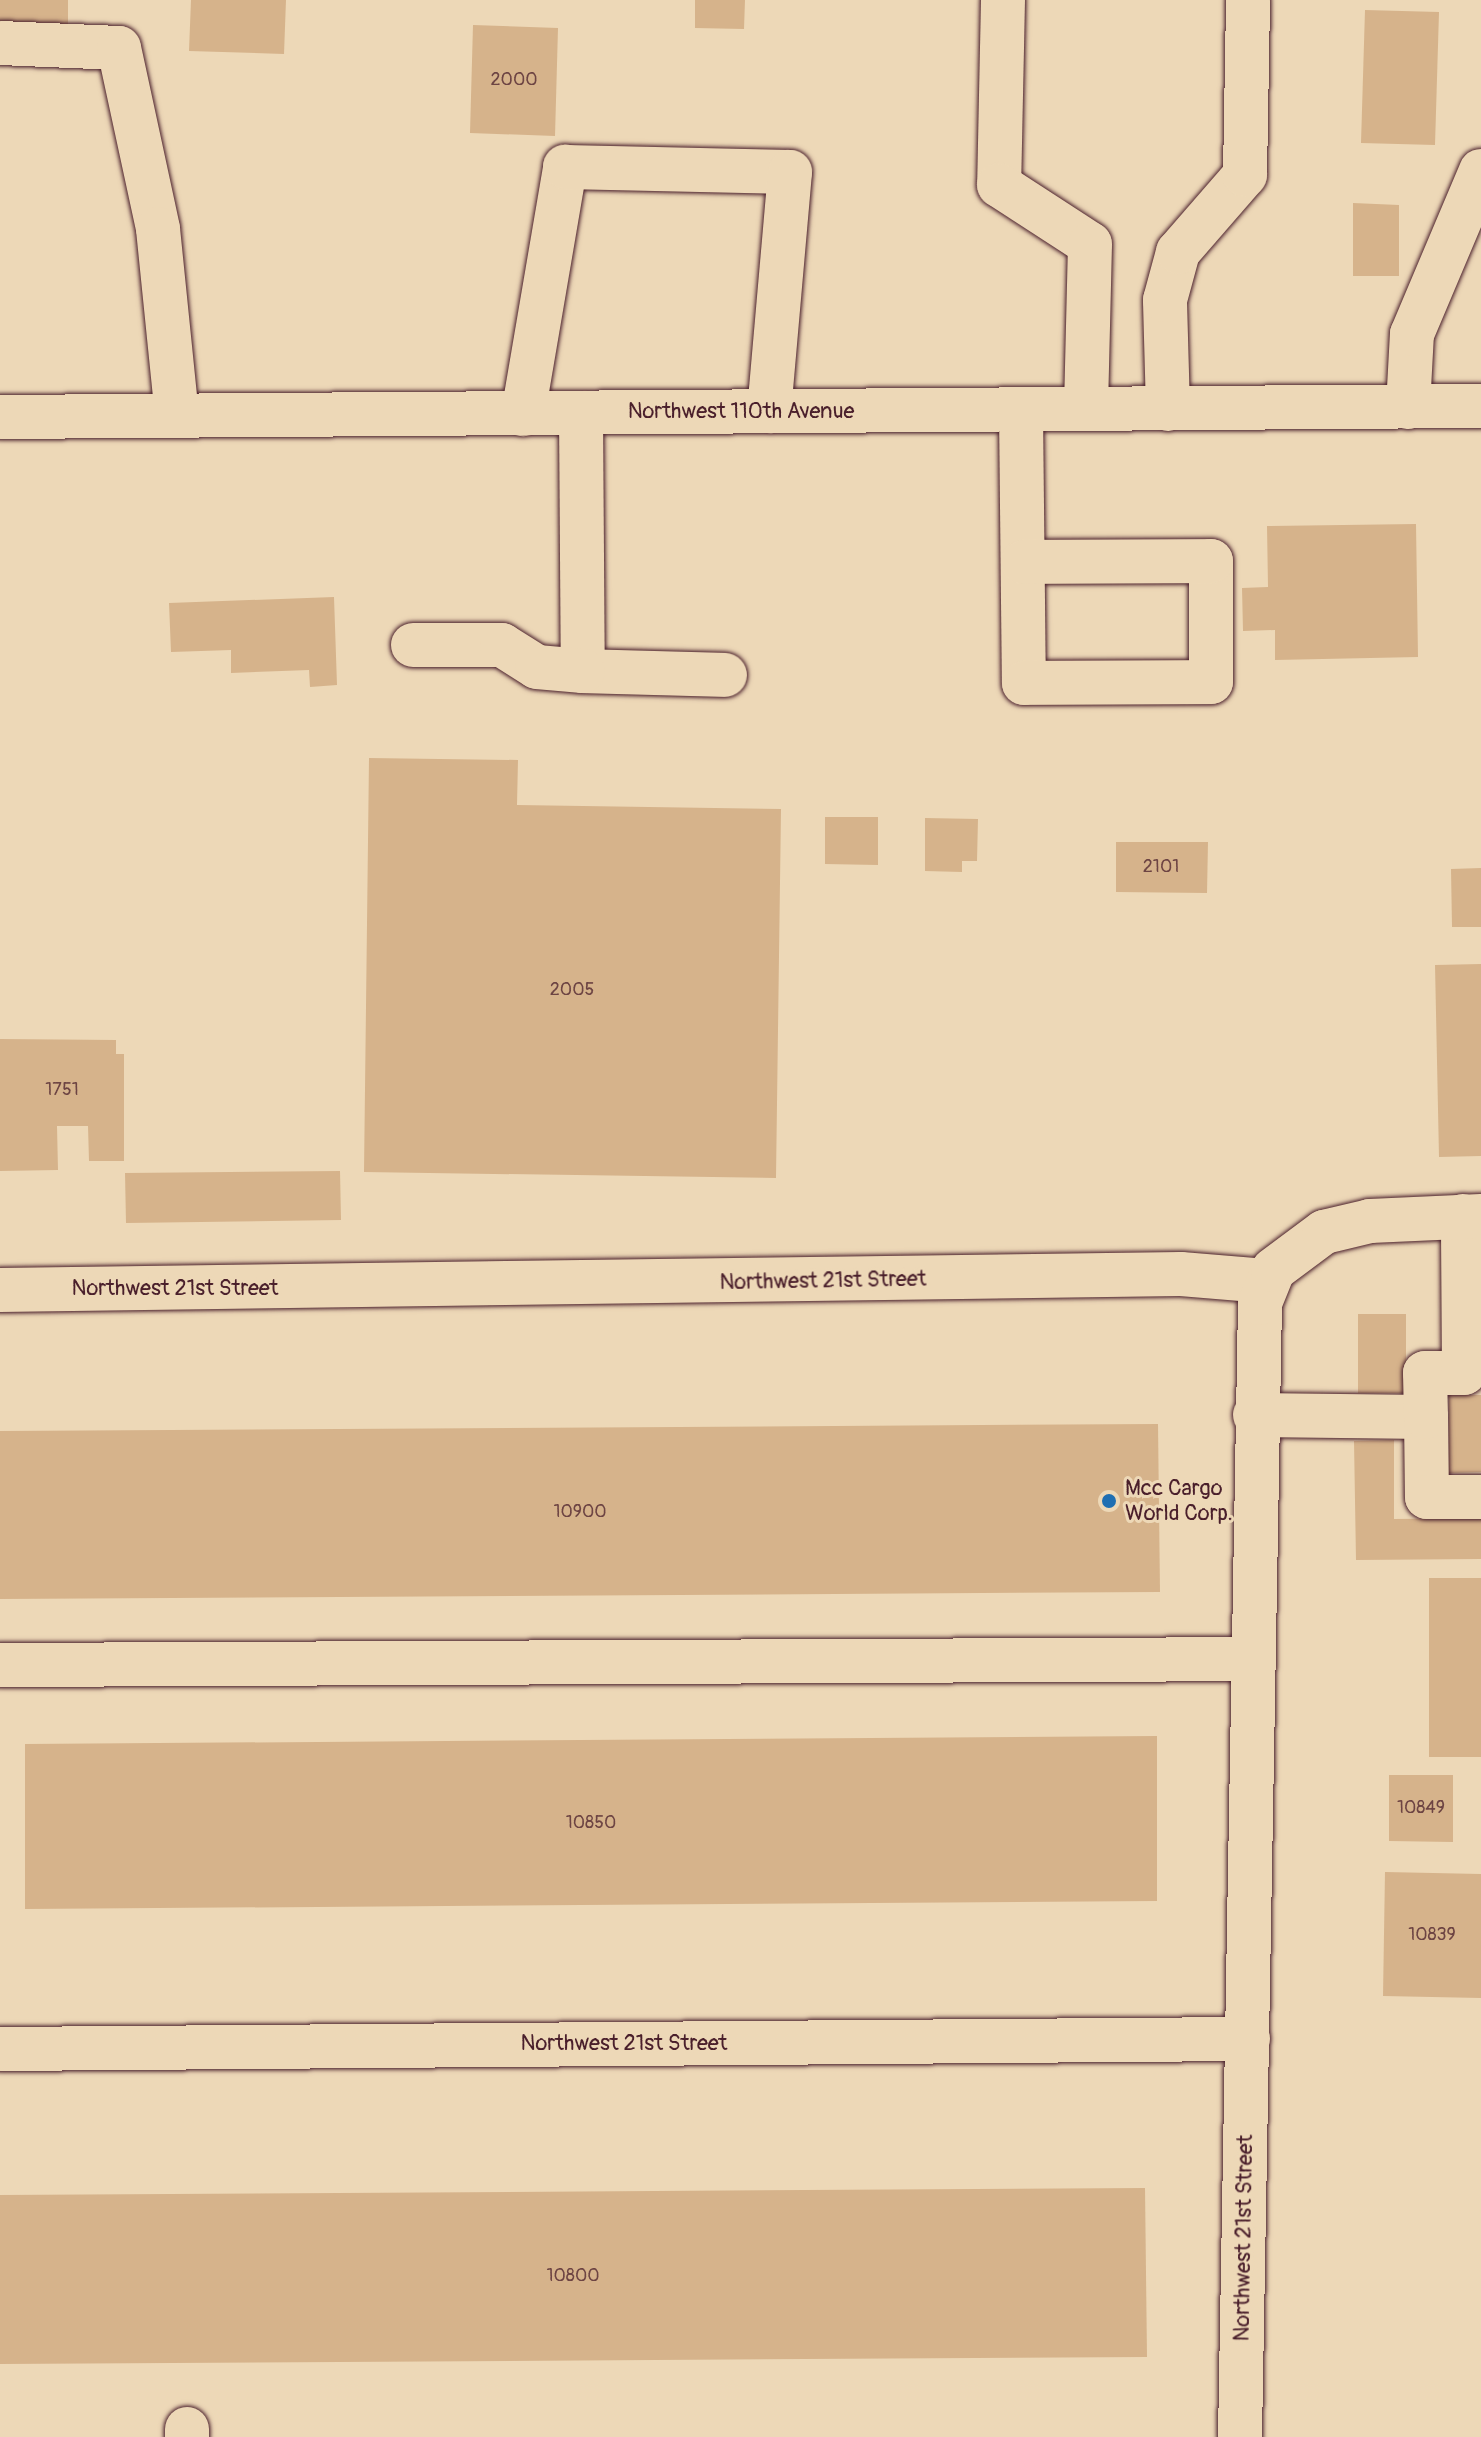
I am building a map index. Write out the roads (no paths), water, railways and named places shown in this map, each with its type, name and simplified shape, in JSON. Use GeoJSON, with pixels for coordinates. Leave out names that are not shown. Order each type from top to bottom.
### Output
{"type":"FeatureCollection","features":[{"type":"Feature","properties":{"kind":"street"},"geometry":{"type":"LineString","coordinates":[[1003,0],[999,185],[1090,244],[1086,409]]}},
{"type":"Feature","properties":{"kind":"street"},"geometry":{"type":"LineString","coordinates":[[1168,409],[1165,300],[1178,252],[1245,175],[1248,0]]}},
{"type":"Feature","properties":{"kind":"street"},"geometry":{"type":"LineString","coordinates":[[0,43],[119,48],[158,229],[177,416]]}},
{"type":"Feature","properties":{"kind":"street"},"geometry":{"type":"LineString","coordinates":[[523,414],[565,167],[790,172],[769,411]]}},
{"type":"Feature","properties":{"kind":"street"},"geometry":{"type":"LineString","coordinates":[[1408,407],[1412,334],[1481,171]]}},
{"type":"Feature","properties":{"kind":"street","name":"Northwest 110th Avenue"},"geometry":{"type":"LineString","coordinates":[[0,417],[1481,406]]}},
{"type":"Feature","properties":{"kind":"street"},"geometry":{"type":"LineString","coordinates":[[1021,410],[1024,683],[1211,682],[1211,561],[1023,562]]}},
{"type":"Feature","properties":{"kind":"street"},"geometry":{"type":"LineString","coordinates":[[581,413],[583,671]]}},
{"type":"Feature","properties":{"kind":"street"},"geometry":{"type":"LineString","coordinates":[[413,645],[502,645],[537,667],[725,675]]}},
{"type":"Feature","properties":{"kind":"street"},"geometry":{"type":"LineString","coordinates":[[1266,1281],[1307,1242],[1345,1226],[1472,1216],[1473,1373],[1425,1373],[1427,1497],[1481,1497]]}},
{"type":"Feature","properties":{"kind":"street","name":"Northwest 21st Street"},"geometry":{"type":"LineString","coordinates":[[0,1290],[1181,1274],[1266,1281],[1256,1329],[1254,1659],[1240,2437]]}},
{"type":"Feature","properties":{"kind":"street"},"geometry":{"type":"LineString","coordinates":[[1255,1415],[1426,1417]]}},
{"type":"Feature","properties":{"kind":"street"},"geometry":{"type":"LineString","coordinates":[[0,1665],[1254,1659]]}},
{"type":"Feature","properties":{"kind":"street","name":"Northwest 21st Street"},"geometry":{"type":"LineString","coordinates":[[0,2049],[1248,2039]]}},
{"type":"Feature","properties":{"kind":"place","name":"Mcc Cargo World Corp."},"geometry":{"type":"Point","coordinates":[1109,1501]}}]}
